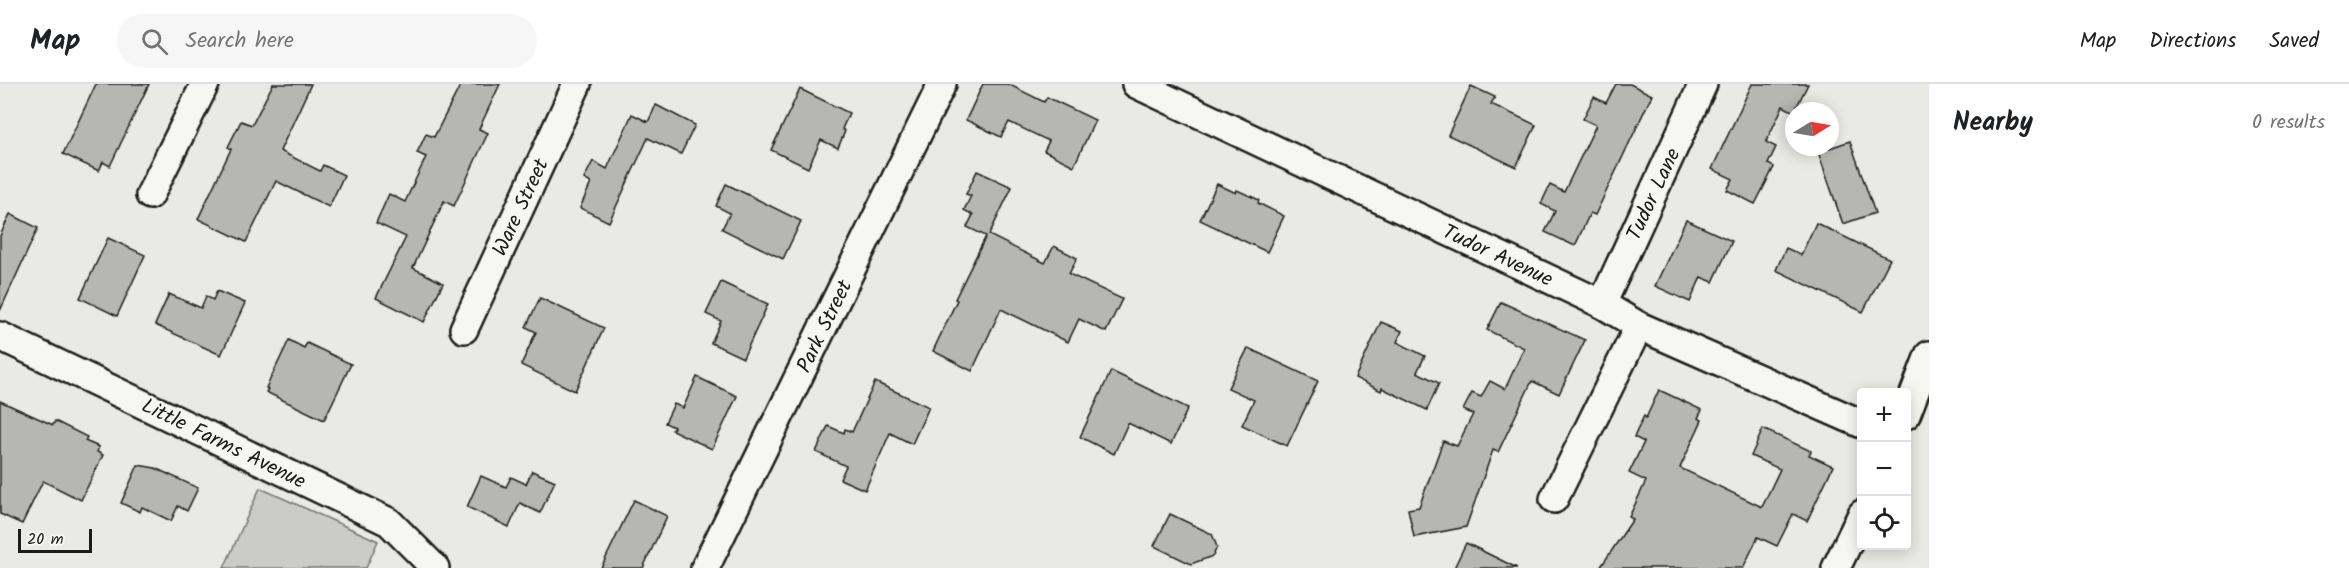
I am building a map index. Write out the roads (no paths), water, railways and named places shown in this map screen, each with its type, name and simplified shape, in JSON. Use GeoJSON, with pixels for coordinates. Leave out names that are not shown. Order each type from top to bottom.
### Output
{"type":"FeatureCollection","features":[{"type":"Feature","properties":{"kind":"street"},"geometry":{"type":"LineString","coordinates":[[150,195],[205,84]]}},
{"type":"Feature","properties":{"kind":"street","name":"Ware Street"},"geometry":{"type":"LineString","coordinates":[[464,329],[577,84]]}},
{"type":"Feature","properties":{"kind":"street","name":"Park Street"},"geometry":{"type":"LineString","coordinates":[[705,568],[942,84]]}},
{"type":"Feature","properties":{"kind":"street","name":"Tudor Avenue"},"geometry":{"type":"LineString","coordinates":[[1136,84],[1602,304],[1639,326],[1857,422]]}},
{"type":"Feature","properties":{"kind":"street","name":"Tudor Lane"},"geometry":{"type":"LineString","coordinates":[[1602,304],[1703,84]]}},
{"type":"Feature","properties":{"kind":"street"},"geometry":{"type":"LineString","coordinates":[[1554,499],[1639,326]]}},
{"type":"Feature","properties":{"kind":"street","name":"Little Farms Avenue"},"geometry":{"type":"LineString","coordinates":[[0,336],[389,522],[435,568]]}},
{"type":"Feature","properties":{"kind":"street"},"geometry":{"type":"LineString","coordinates":[[1911,402],[1929,355]]}},
{"type":"Feature","properties":{"kind":"street"},"geometry":{"type":"LineString","coordinates":[[1836,568],[1857,524]]}}]}
